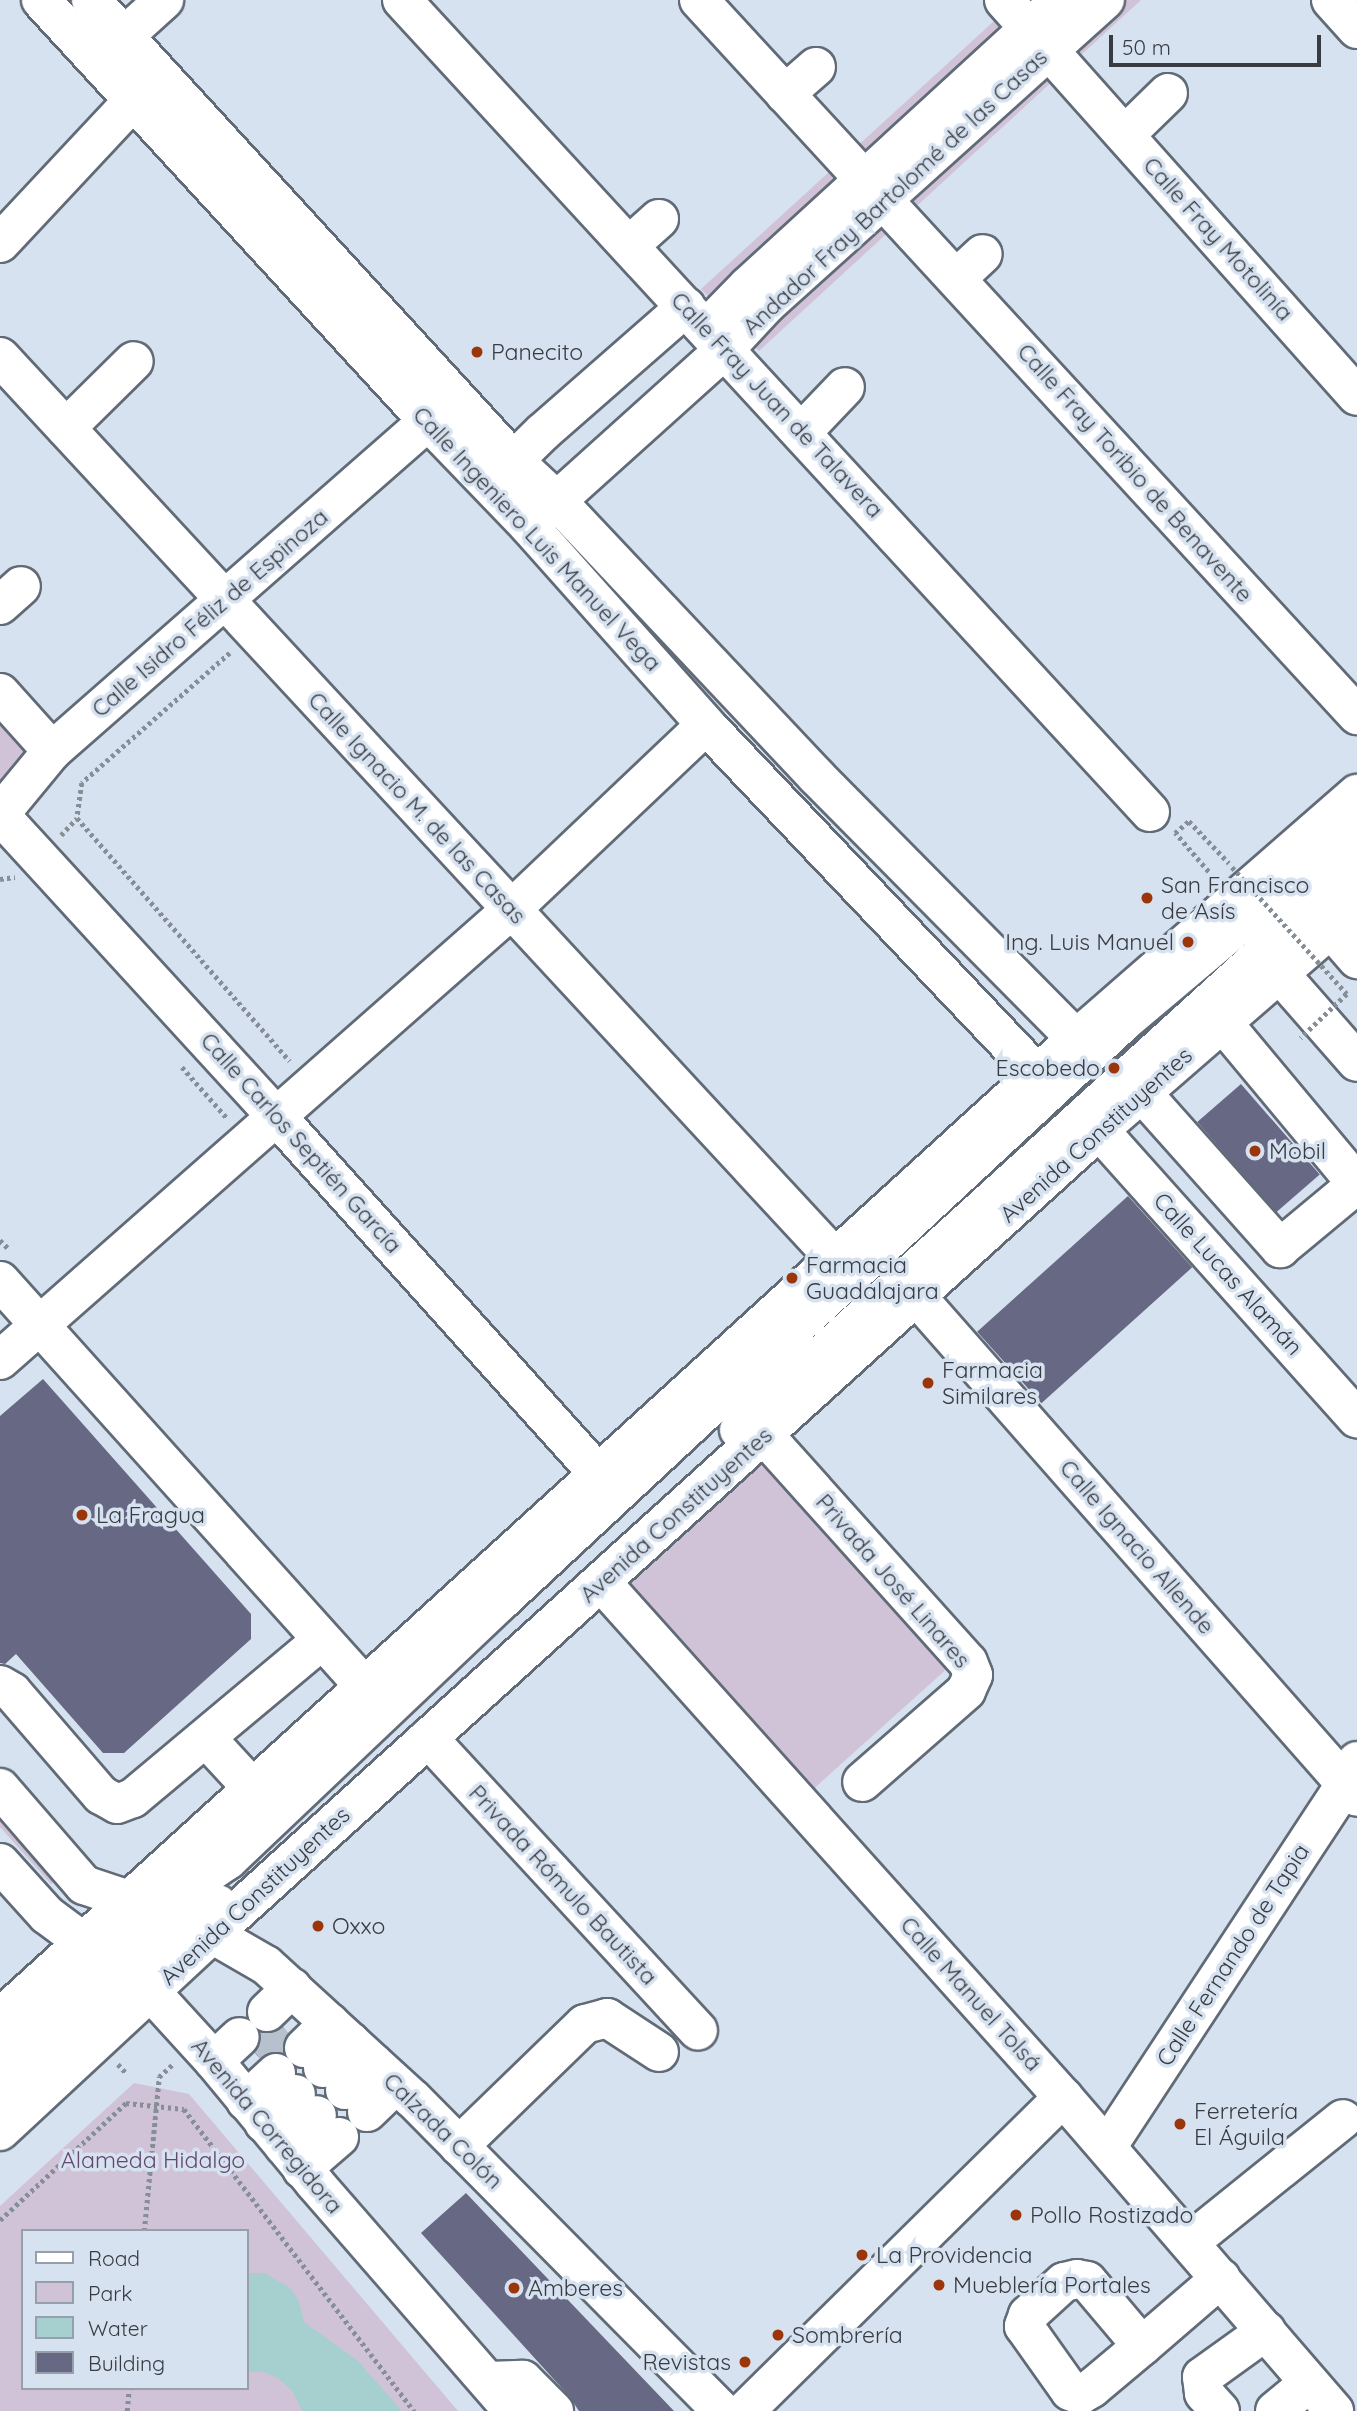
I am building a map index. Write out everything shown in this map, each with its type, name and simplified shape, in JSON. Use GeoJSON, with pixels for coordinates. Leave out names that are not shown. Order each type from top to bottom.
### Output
{"type":"FeatureCollection","features":[{"type":"Feature","properties":{"kind":"street","name":"Calle Ingeniero Luis Manuel Vega"},"geometry":{"type":"LineString","coordinates":[[41,0],[110,49],[153,65],[500,473],[529,526],[706,725],[1037,1074]]}},
{"type":"Feature","properties":{"kind":"street","name":"Calle Ingeniero Luis Manuel Vega"},"geometry":{"type":"LineString","coordinates":[[91,0],[132,102],[428,421],[500,473],[557,501],[855,815],[1076,1039]]}},
{"type":"Feature","properties":{"kind":"street"},"geometry":{"type":"LineString","coordinates":[[110,49],[164,0]]}},
{"type":"Feature","properties":{"kind":"street","name":"Calle Fray Juan de Talavera"},"geometry":{"type":"LineString","coordinates":[[402,0],[1150,812]]}},
{"type":"Feature","properties":{"kind":"street"},"geometry":{"type":"LineString","coordinates":[[699,0],[785,94],[816,67]]}},
{"type":"Feature","properties":{"kind":"street","name":"Calle Fray Motolinía"},"geometry":{"type":"LineString","coordinates":[[1004,0],[1357,396]]}},
{"type":"Feature","properties":{"kind":"street","name":"Andador Fray Bartolomé de las Casas"},"geometry":{"type":"LineString","coordinates":[[1039,39],[1060,0]]}},
{"type":"Feature","properties":{"kind":"street","name":"Andador Fray Bartolomé de las Casas"},"geometry":{"type":"LineString","coordinates":[[500,473],[706,328],[766,305],[874,190],[1039,39],[1105,0]]}},
{"type":"Feature","properties":{"kind":"street"},"geometry":{"type":"LineString","coordinates":[[1331,0],[1357,29]]}},
{"type":"Feature","properties":{"kind":"street"},"geometry":{"type":"LineString","coordinates":[[0,243],[132,102],[153,65]]}},
{"type":"Feature","properties":{"kind":"street"},"geometry":{"type":"LineString","coordinates":[[1125,135],[1168,93]]}},
{"type":"Feature","properties":{"kind":"street","name":"Calle Fray Toribio de Benavente"},"geometry":{"type":"LineString","coordinates":[[785,94],[912,232],[970,266],[1357,715]]}},
{"type":"Feature","properties":{"kind":"street"},"geometry":{"type":"LineString","coordinates":[[630,245],[659,219]]}},
{"type":"Feature","properties":{"kind":"street","name":"Andador Fray Bartolomé de las Casas"},"geometry":{"type":"LineString","coordinates":[[529,526],[557,501],[706,328]]}},
{"type":"Feature","properties":{"kind":"street","name":"Calle Ignacio M. de las Casas"},"geometry":{"type":"LineString","coordinates":[[0,357],[835,1258]]}},
{"type":"Feature","properties":{"kind":"street"},"geometry":{"type":"LineString","coordinates":[[65,428],[134,361]]}},
{"type":"Feature","properties":{"kind":"street"},"geometry":{"type":"LineString","coordinates":[[802,432],[845,387]]}},
{"type":"Feature","properties":{"kind":"street","name":"Calle Isidro Féliz de Espinoza"},"geometry":{"type":"LineString","coordinates":[[0,815],[52,751],[428,421]]}},
{"type":"Feature","properties":{"kind":"street"},"geometry":{"type":"LineString","coordinates":[[0,693],[52,751]]}},
{"type":"Feature","properties":{"kind":"street"},"geometry":{"type":"LineString","coordinates":[[0,1360],[278,1118],[311,1085],[512,909],[706,725]]}},
{"type":"Feature","properties":{"kind":"street","name":"Avenida Constituyentes"},"geometry":{"type":"LineString","coordinates":[[0,2131],[115,1967],[143,1904],[253,1789],[1037,1074],[1357,793]]}},
{"type":"Feature","properties":{"kind":"street","name":"Calle Carlos Septién García"},"geometry":{"type":"LineString","coordinates":[[0,815],[278,1118],[598,1474]]}},
{"type":"Feature","properties":{"kind":"street"},"geometry":{"type":"LineString","coordinates":[[822,847],[855,815]]}},
{"type":"Feature","properties":{"kind":"street"},"geometry":{"type":"LineString","coordinates":[[0,1788],[85,1885],[143,1904],[228,1860],[500,1602],[1117,1029],[1357,825]]}},
{"type":"Feature","properties":{"kind":"street"},"geometry":{"type":"LineString","coordinates":[[203,1928],[258,1871],[1357,868]]}},
{"type":"Feature","properties":{"kind":"street"},"geometry":{"type":"LineString","coordinates":[[1344,917],[1357,959]]}},
{"type":"Feature","properties":{"kind":"street","name":"Avenida Constituyentes"},"geometry":{"type":"LineString","coordinates":[[0,2018],[203,1928],[428,1738],[1099,1129],[1344,917]]}},
{"type":"Feature","properties":{"kind":"street"},"geometry":{"type":"LineString","coordinates":[[1279,974],[1357,1062]]}},
{"type":"Feature","properties":{"kind":"street"},"geometry":{"type":"LineString","coordinates":[[1142,1093],[1280,1248],[1357,1184],[1223,1023]]}},
{"type":"Feature","properties":{"kind":"street","name":"Calle Lucas Alamán"},"geometry":{"type":"LineString","coordinates":[[1099,1129],[1357,1419]]}},
{"type":"Feature","properties":{"kind":"street"},"geometry":{"type":"LineString","coordinates":[[0,1281],[321,1641],[365,1686]]}},
{"type":"Feature","properties":{"kind":"street","name":"Calle Ignacio Allende"},"geometry":{"type":"LineString","coordinates":[[916,1296],[1353,1781]]}},
{"type":"Feature","properties":{"kind":"street","name":"Privada José Linares"},"geometry":{"type":"LineString","coordinates":[[764,1435],[968,1662],[973,1675],[966,1691],[862,1782]]}},
{"type":"Feature","properties":{"kind":"street","name":"Calle Manuel Tolsá"},"geometry":{"type":"LineString","coordinates":[[601,1582],[1063,2096],[1334,2411]]}},
{"type":"Feature","properties":{"kind":"street"},"geometry":{"type":"LineString","coordinates":[[0,1685],[12,1692],[101,1795],[117,1804],[133,1798],[321,1641]]}},
{"type":"Feature","properties":{"kind":"street"},"geometry":{"type":"LineString","coordinates":[[206,1738],[253,1789]]}},
{"type":"Feature","properties":{"kind":"street","name":"Privada Rómulo Bautista"},"geometry":{"type":"LineString","coordinates":[[428,1738],[698,2031]]}},
{"type":"Feature","properties":{"kind":"street","name":"Calle Fernando de Tapia"},"geometry":{"type":"LineString","coordinates":[[1107,2147],[1353,1781]]}},
{"type":"Feature","properties":{"kind":"street","name":"Avenida Corregidora"},"geometry":{"type":"LineString","coordinates":[[0,1863],[47,1915],[115,1967],[272,2099],[513,2411]]}},
{"type":"Feature","properties":{"kind":"street","name":"Calzada Colón"},"geometry":{"type":"LineString","coordinates":[[143,1904],[203,1928],[266,1965],[329,2047],[459,2146],[722,2411]]}},
{"type":"Feature","properties":{"kind":"street"},"geometry":{"type":"LineString","coordinates":[[0,2043],[115,1967]]}},
{"type":"Feature","properties":{"kind":"street"},"geometry":{"type":"LineString","coordinates":[[0,2087],[74,2017],[115,1967]]}},
{"type":"Feature","properties":{"kind":"street"},"geometry":{"type":"LineString","coordinates":[[459,2146],[585,2024],[607,2018],[659,2052]]}},
{"type":"Feature","properties":{"kind":"street"},"geometry":{"type":"LineString","coordinates":[[745,2411],[1063,2096]]}},
{"type":"Feature","properties":{"kind":"street"},"geometry":{"type":"LineString","coordinates":[[1190,2242],[1343,2119]]}},
{"type":"Feature","properties":{"kind":"street"},"geometry":{"type":"LineString","coordinates":[[1142,2346],[1221,2278]]}},
{"type":"Feature","properties":{"kind":"street"},"geometry":{"type":"LineString","coordinates":[[1220,2411],[1204,2393],[1202,2377],[1266,2331]]}},
{"type":"Feature","properties":{"kind":"street"},"geometry":{"type":"LineString","coordinates":[[488,2381],[523,2380],[554,2411]]}},
{"type":"Feature","properties":{"kind":"street"},"geometry":{"type":"LineString","coordinates":[[1275,2411],[1309,2383]]}},
{"type":"Feature","properties":{"kind":"path"},"geometry":{"type":"LineString","coordinates":[[254,631],[82,783],[77,818],[311,1085]]}},
{"type":"Feature","properties":{"kind":"path"},"geometry":{"type":"LineString","coordinates":[[1217,880],[1175,833],[1189,821],[1348,994],[1301,1038]]}},
{"type":"Feature","properties":{"kind":"path"},"geometry":{"type":"LineString","coordinates":[[144,2229],[159,2077]]}},
{"type":"Feature","properties":{"kind":"path"},"geometry":{"type":"LineString","coordinates":[[0,2220],[126,2103],[184,2109],[414,2411]]}},
{"type":"Feature","properties":{"kind":"path"},"geometry":{"type":"LineString","coordinates":[[127,2411],[129,2390]]}},
{"type":"Feature","properties":{"kind":"green space"},"geometry":{"type":"Polygon","coordinates":[[[1017,0],[1141,0],[759,351],[701,289],[1017,0]]]}},
{"type":"Feature","properties":{"kind":"green space"},"geometry":{"type":"Polygon","coordinates":[[[0,703],[38,744],[0,786],[0,703]]]}},
{"type":"Feature","properties":{"kind":"green space"},"geometry":{"type":"Polygon","coordinates":[[[766,1459],[951,1665],[809,1793],[624,1587],[766,1459]]]}},
{"type":"Feature","properties":{"kind":"green space"},"geometry":{"type":"Polygon","coordinates":[[[0,1807],[62,1877],[51,1884],[0,1827],[0,1807]]]}},
{"type":"Feature","properties":{"kind":"green space","name":"Alameda Hidalgo"},"geometry":{"type":"Polygon","coordinates":[[[134,2083],[189,2094],[458,2411],[0,2411],[0,2206],[134,2083]]]}},
{"type":"Feature","properties":{"kind":"water"},"geometry":{"type":"Polygon","coordinates":[[[248,2273],[265,2273],[290,2288],[299,2301],[304,2322],[357,2360],[402,2411],[302,2411],[293,2392],[278,2378],[264,2372],[248,2372],[248,2273]]]}},
{"type":"Feature","properties":{"kind":"building","name":"Mobil"},"geometry":{"type":"Polygon","coordinates":[[[1241,1084],[1320,1175],[1276,1213],[1197,1122],[1241,1084]]]}},
{"type":"Feature","properties":{"kind":"building"},"geometry":{"type":"Polygon","coordinates":[[[1128,1196],[1192,1267],[1041,1403],[977,1332],[1128,1196]]]}},
{"type":"Feature","properties":{"kind":"building","name":"La Fragua"},"geometry":{"type":"Polygon","coordinates":[[[43,1379],[251,1614],[251,1639],[124,1753],[103,1753],[16,1654],[5,1664],[0,1663],[0,1416],[43,1379]]]}},
{"type":"Feature","properties":{"kind":"building"},"geometry":{"type":"Polygon","coordinates":[[[283,2027],[288,2033],[283,2041],[283,2052],[270,2052],[260,2058],[255,2053],[261,2044],[261,2033],[273,2033],[283,2027]]]}},
{"type":"Feature","properties":{"kind":"building","name":"Amberes"},"geometry":{"type":"Polygon","coordinates":[[[466,2193],[674,2411],[579,2411],[569,2396],[421,2233],[466,2193]]]}},
{"type":"Feature","properties":{"kind":"tunnel"},"geometry":{"type":"LineString","coordinates":[[259,2057],[287,2031]]}},
{"type":"Feature","properties":{"kind":"place","name":"Panecito"},"geometry":{"type":"Point","coordinates":[477,352]}},
{"type":"Feature","properties":{"kind":"place","name":"San Francisco de Asís"},"geometry":{"type":"Point","coordinates":[1147,898]}},
{"type":"Feature","properties":{"kind":"place","name":"Ing. Luis Manuel"},"geometry":{"type":"Point","coordinates":[1188,942]}},
{"type":"Feature","properties":{"kind":"place","name":"Escobedo"},"geometry":{"type":"Point","coordinates":[1114,1068]}},
{"type":"Feature","properties":{"kind":"place","name":"Mobil"},"geometry":{"type":"Point","coordinates":[1255,1151]}},
{"type":"Feature","properties":{"kind":"place","name":"Farmacia Guadalajara"},"geometry":{"type":"Point","coordinates":[792,1278]}},
{"type":"Feature","properties":{"kind":"place","name":"Farmacia Similares"},"geometry":{"type":"Point","coordinates":[928,1383]}},
{"type":"Feature","properties":{"kind":"place","name":"La Fragua"},"geometry":{"type":"Point","coordinates":[82,1515]}},
{"type":"Feature","properties":{"kind":"place","name":"Oxxo"},"geometry":{"type":"Point","coordinates":[318,1926]}},
{"type":"Feature","properties":{"kind":"place","name":"Ferretería El Águila"},"geometry":{"type":"Point","coordinates":[1180,2124]}},
{"type":"Feature","properties":{"kind":"place","name":"Pollo Rostizado"},"geometry":{"type":"Point","coordinates":[1016,2215]}},
{"type":"Feature","properties":{"kind":"place","name":"La Providencia"},"geometry":{"type":"Point","coordinates":[862,2255]}},
{"type":"Feature","properties":{"kind":"place","name":"Mueblería Portales"},"geometry":{"type":"Point","coordinates":[939,2285]}},
{"type":"Feature","properties":{"kind":"place","name":"Amberes"},"geometry":{"type":"Point","coordinates":[514,2288]}},
{"type":"Feature","properties":{"kind":"place","name":"Sombrería"},"geometry":{"type":"Point","coordinates":[778,2335]}},
{"type":"Feature","properties":{"kind":"place","name":"Revistas"},"geometry":{"type":"Point","coordinates":[745,2362]}}]}
